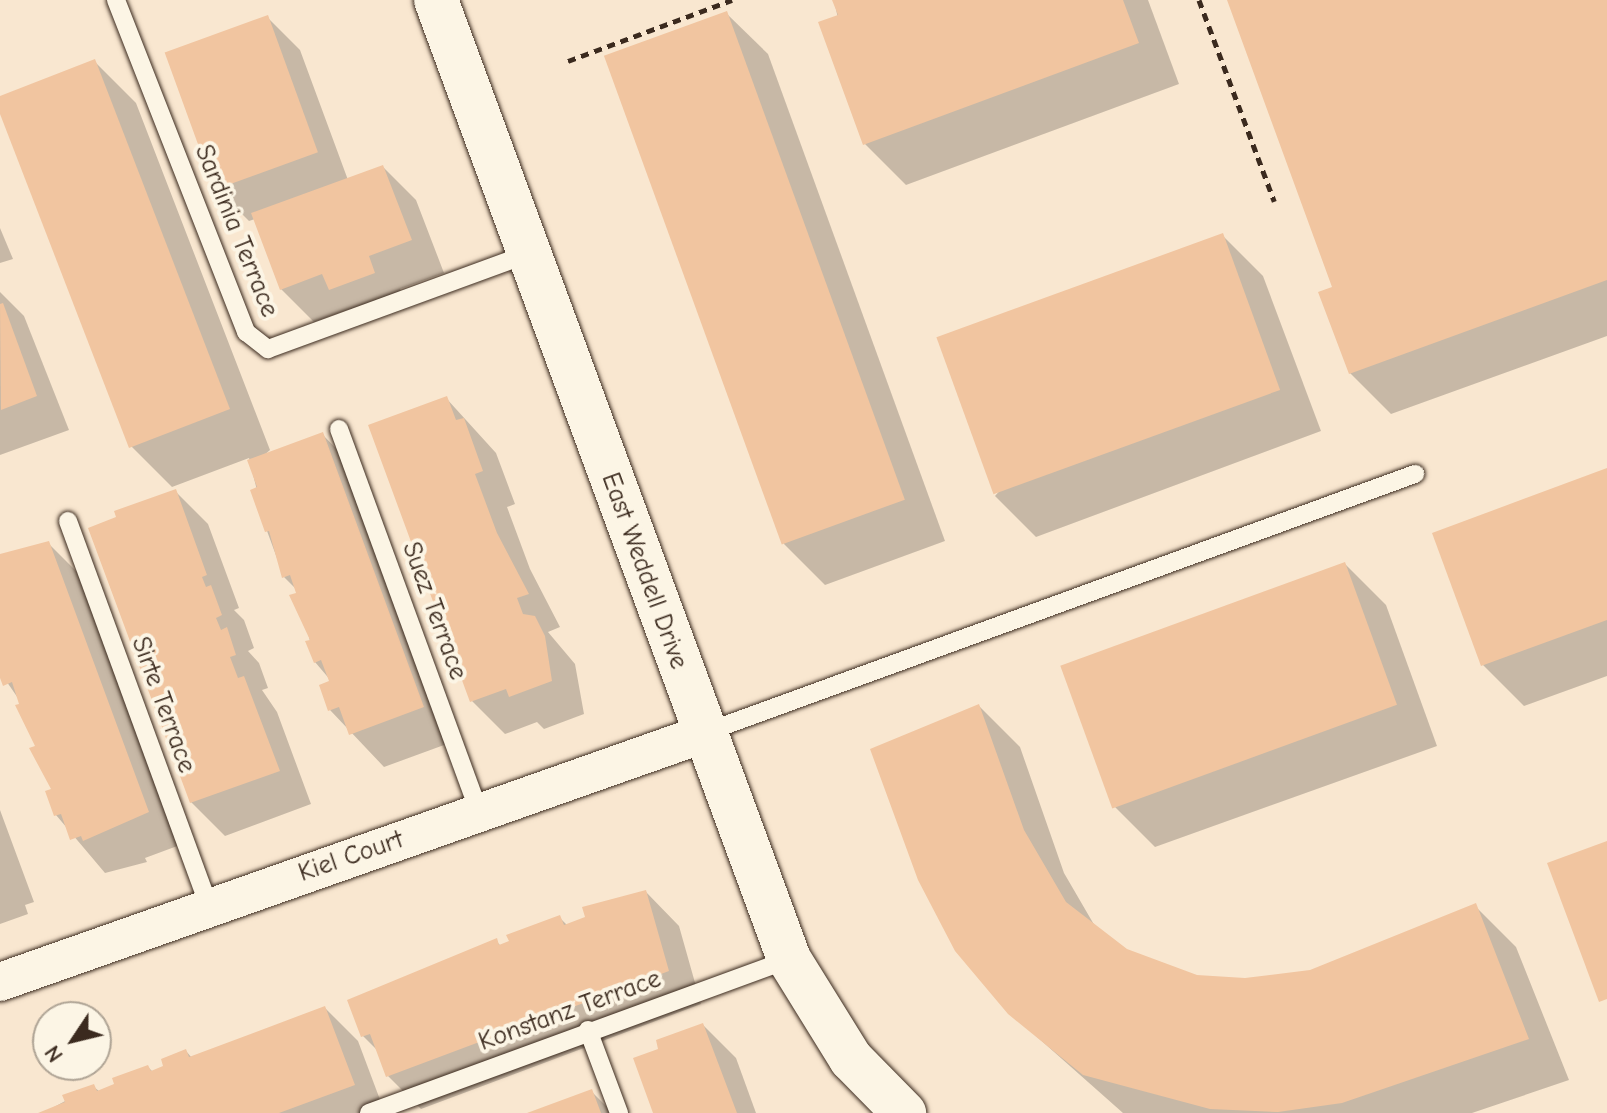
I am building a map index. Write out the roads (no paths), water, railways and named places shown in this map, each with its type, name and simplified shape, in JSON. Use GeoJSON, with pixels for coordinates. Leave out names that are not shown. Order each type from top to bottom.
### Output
{"type":"FeatureCollection","features":[{"type":"Feature","properties":{"kind":"street","name":"East Weddell Drive"},"geometry":{"type":"LineString","coordinates":[[436,0],[703,734],[789,959],[851,1059],[904,1113]]}},
{"type":"Feature","properties":{"kind":"street","name":"Kiel Court"},"geometry":{"type":"LineString","coordinates":[[0,982],[703,734]]}},
{"type":"Feature","properties":{"kind":"lane","name":"Sardinia Terrace"},"geometry":{"type":"LineString","coordinates":[[116,0],[246,332],[268,349],[530,253]]}},
{"type":"Feature","properties":{"kind":"lane","name":"Suez Terrace"},"geometry":{"type":"LineString","coordinates":[[339,429],[479,812]]}},
{"type":"Feature","properties":{"kind":"lane"},"geometry":{"type":"LineString","coordinates":[[703,734],[1415,474]]}},
{"type":"Feature","properties":{"kind":"lane","name":"Sirte Terrace"},"geometry":{"type":"LineString","coordinates":[[68,521],[209,907]]}},
{"type":"Feature","properties":{"kind":"lane","name":"Konstanz Terrace"},"geometry":{"type":"LineString","coordinates":[[369,1113],[588,1030],[789,959]]}},
{"type":"Feature","properties":{"kind":"lane"},"geometry":{"type":"LineString","coordinates":[[588,1030],[619,1113]]}}]}
